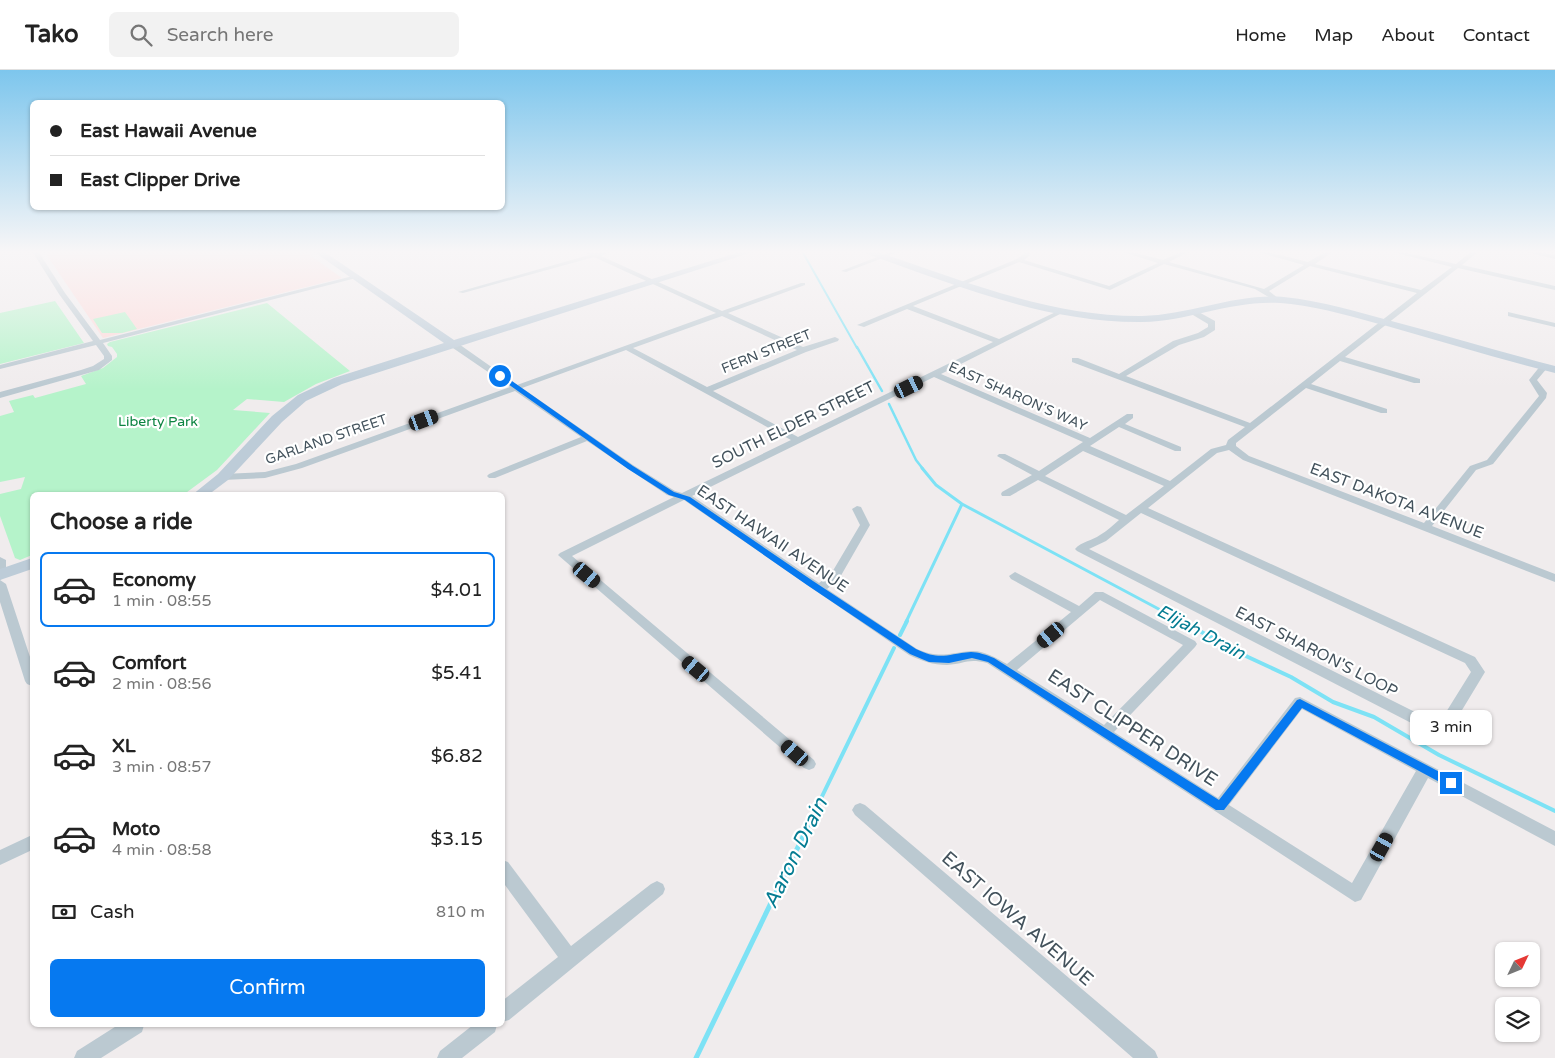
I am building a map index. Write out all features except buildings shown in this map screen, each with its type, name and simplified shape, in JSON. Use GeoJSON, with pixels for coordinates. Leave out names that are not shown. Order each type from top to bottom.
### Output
{"type":"FeatureCollection","features":[{"type":"Feature","properties":{"kind":"street"},"geometry":{"type":"LineString","coordinates":[[0,395],[84,372],[108,360],[108,356],[64,297]]}},
{"type":"Feature","properties":{"kind":"street"},"geometry":{"type":"LineString","coordinates":[[0,368],[280,297]]}},
{"type":"Feature","properties":{"kind":"street","name":"EAST HAWAII AVENUE"},"geometry":{"type":"LineString","coordinates":[[385,297],[517,387],[586,438],[672,493],[688,498],[818,589],[913,652]]}},
{"type":"Feature","properties":{"kind":"street"},"geometry":{"type":"LineString","coordinates":[[203,492],[223,478],[277,419],[302,398],[338,381],[605,297]]}},
{"type":"Feature","properties":{"kind":"street"},"geometry":{"type":"LineString","coordinates":[[687,297],[803,350]]}},
{"type":"Feature","properties":{"kind":"street","name":"GARLAND STREET"},"geometry":{"type":"LineString","coordinates":[[223,478],[265,475],[299,466],[766,297]]}},
{"type":"Feature","properties":{"kind":"street"},"geometry":{"type":"LineString","coordinates":[[860,325],[929,297]]}},
{"type":"Feature","properties":{"kind":"street"},"geometry":{"type":"LineString","coordinates":[[1007,297],[1064,310],[1110,317],[1140,319],[1192,312],[1234,302],[1277,300],[1322,306],[1550,368]]}},
{"type":"Feature","properties":{"kind":"street"},"geometry":{"type":"LineString","coordinates":[[1273,297],[1277,300]]}},
{"type":"Feature","properties":{"kind":"street"},"geometry":{"type":"LineString","coordinates":[[1002,456],[1031,470],[1045,481],[1127,520],[1214,451],[1231,447],[1231,442],[1417,297]]}},
{"type":"Feature","properties":{"kind":"street"},"geometry":{"type":"LineString","coordinates":[[907,306],[1001,342]]}},
{"type":"Feature","properties":{"kind":"street","name":"SOUTH ELDER STREET"},"geometry":{"type":"LineString","coordinates":[[808,764],[564,555],[1064,310]]}},
{"type":"Feature","properties":{"kind":"street"},"geometry":{"type":"LineString","coordinates":[[1121,376],[1176,343],[1201,335],[1212,328],[1212,323],[1192,312]]}},
{"type":"Feature","properties":{"kind":"street"},"geometry":{"type":"LineString","coordinates":[[1511,314],[1555,325]]}},
{"type":"Feature","properties":{"kind":"street","name":"FERN STREET"},"geometry":{"type":"LineString","coordinates":[[708,390],[803,350],[835,339]]}},
{"type":"Feature","properties":{"kind":"street"},"geometry":{"type":"LineString","coordinates":[[626,347],[798,440]]}},
{"type":"Feature","properties":{"kind":"street"},"geometry":{"type":"LineString","coordinates":[[1340,358],[1417,381]]}},
{"type":"Feature","properties":{"kind":"street"},"geometry":{"type":"LineString","coordinates":[[1075,360],[1251,426]]}},
{"type":"Feature","properties":{"kind":"street"},"geometry":{"type":"LineString","coordinates":[[1426,527],[1473,468],[1490,462],[1542,396],[1543,393],[1533,380],[1550,368]]}},
{"type":"Feature","properties":{"kind":"street","name":"EAST SHARON'S WAY"},"geometry":{"type":"LineString","coordinates":[[935,374],[1171,485]]}},
{"type":"Feature","properties":{"kind":"street"},"geometry":{"type":"LineString","coordinates":[[1306,385],[1384,411]]}},
{"type":"Feature","properties":{"kind":"street"},"geometry":{"type":"LineString","coordinates":[[1006,494],[1130,416]]}},
{"type":"Feature","properties":{"kind":"street"},"geometry":{"type":"LineString","coordinates":[[1118,424],[1178,449]]}},
{"type":"Feature","properties":{"kind":"street"},"geometry":{"type":"LineString","coordinates":[[492,476],[586,438]]}},
{"type":"Feature","properties":{"kind":"street","name":"EAST DAKOTA AVENUE"},"geometry":{"type":"LineString","coordinates":[[1231,447],[1246,458],[1555,578]]}},
{"type":"Feature","properties":{"kind":"street"},"geometry":{"type":"LineString","coordinates":[[818,589],[835,576],[865,525],[857,509]]}},
{"type":"Feature","properties":{"kind":"street","name":"EAST SHARON'S LOOP"},"geometry":{"type":"LineString","coordinates":[[1127,520],[1102,539],[1088,544],[1081,549],[1426,724],[1438,726],[1448,721],[1478,672],[1470,660],[1141,509]]}},
{"type":"Feature","properties":{"kind":"street"},"geometry":{"type":"LineString","coordinates":[[0,560],[0,575],[30,564]]}},
{"type":"Feature","properties":{"kind":"street"},"geometry":{"type":"LineString","coordinates":[[1015,576],[1079,612]]}},
{"type":"Feature","properties":{"kind":"street"},"geometry":{"type":"LineString","coordinates":[[0,584],[30,675]]}},
{"type":"Feature","properties":{"kind":"street"},"geometry":{"type":"LineString","coordinates":[[1008,671],[1099,595],[1191,644],[1105,733]]}},
{"type":"Feature","properties":{"kind":"street","name":"EAST CLIPPER DRIVE"},"geometry":{"type":"LineString","coordinates":[[913,652],[929,659],[949,660],[972,655],[991,660],[1220,806],[1300,702],[1555,839]]}},
{"type":"Feature","properties":{"kind":"street"},"geometry":{"type":"LineString","coordinates":[[1220,806],[1356,894],[1425,769]]}},
{"type":"Feature","properties":{"kind":"street","name":"EAST IOWA AVENUE"},"geometry":{"type":"LineString","coordinates":[[860,810],[1148,1058]]}},
{"type":"Feature","properties":{"kind":"street"},"geometry":{"type":"LineString","coordinates":[[0,858],[30,843]]}},
{"type":"Feature","properties":{"kind":"street"},"geometry":{"type":"LineString","coordinates":[[505,871],[570,959]]}},
{"type":"Feature","properties":{"kind":"street"},"geometry":{"type":"LineString","coordinates":[[505,1011],[657,889]]}},
{"type":"Feature","properties":{"kind":"street"},"geometry":{"type":"LineString","coordinates":[[84,1058],[132,1027]]}},
{"type":"Feature","properties":{"kind":"street"},"geometry":{"type":"LineString","coordinates":[[447,1058],[486,1027]]}},
{"type":"Feature","properties":{"kind":"shaded area"},"geometry":{"type":"Polygon","coordinates":[[[75,297],[266,297],[103,338],[75,297]]]}},
{"type":"Feature","properties":{"kind":"green space"},"geometry":{"type":"Polygon","coordinates":[[[55,301],[84,343],[0,364],[0,313],[55,301]]]}},
{"type":"Feature","properties":{"kind":"green space","name":"Liberty Park"},"geometry":{"type":"Polygon","coordinates":[[[267,303],[350,371],[316,384],[284,402],[247,399],[233,410],[270,413],[217,470],[187,492],[30,492],[30,556],[20,560],[15,558],[0,516],[0,494],[21,489],[25,477],[0,482],[0,416],[14,412],[9,401],[33,395],[35,398],[86,384],[81,376],[103,368],[117,357],[112,347],[107,344],[267,303]]]}},
{"type":"Feature","properties":{"kind":"green space"},"geometry":{"type":"Polygon","coordinates":[[[125,312],[137,329],[122,333],[102,333],[93,319],[125,312]]]}},
{"type":"Feature","properties":{"kind":"waterway","name":"Elijah Drain"},"geometry":{"type":"LineString","coordinates":[[828,297],[857,348]]}},
{"type":"Feature","properties":{"kind":"waterway","name":"Elijah Drain"},"geometry":{"type":"LineString","coordinates":[[857,347],[882,391]]}},
{"type":"Feature","properties":{"kind":"waterway","name":"Elijah Drain"},"geometry":{"type":"LineString","coordinates":[[889,404],[916,460],[923,469]]}},
{"type":"Feature","properties":{"kind":"waterway","name":"Elijah Drain"},"geometry":{"type":"LineString","coordinates":[[922,468],[936,485],[962,504]]}},
{"type":"Feature","properties":{"kind":"waterway","name":"Aaron Drain"},"geometry":{"type":"LineString","coordinates":[[906,622],[962,504]]}},
{"type":"Feature","properties":{"kind":"waterway","name":"Elijah Drain"},"geometry":{"type":"LineString","coordinates":[[962,504],[1183,622]]}},
{"type":"Feature","properties":{"kind":"waterway","name":"Aaron Drain"},"geometry":{"type":"LineString","coordinates":[[900,635],[907,621]]}},
{"type":"Feature","properties":{"kind":"waterway","name":"Elijah Drain"},"geometry":{"type":"LineString","coordinates":[[1181,621],[1248,657],[1291,677],[1333,702],[1374,717],[1439,755],[1555,811]]}},
{"type":"Feature","properties":{"kind":"waterway","name":"Aaron Drain"},"geometry":{"type":"LineString","coordinates":[[813,815],[894,648]]}},
{"type":"Feature","properties":{"kind":"waterway","name":"Aaron Drain"},"geometry":{"type":"LineString","coordinates":[[696,1058],[814,814]]}},
{"type":"Feature","properties":{"kind":"route"},"geometry":{"type":"LineString","coordinates":[[500,376],[570,424],[586,438],[672,493],[688,498],[913,652],[929,659],[949,660],[972,655],[991,660],[1220,806],[1300,702],[1451,783]]}}]}
